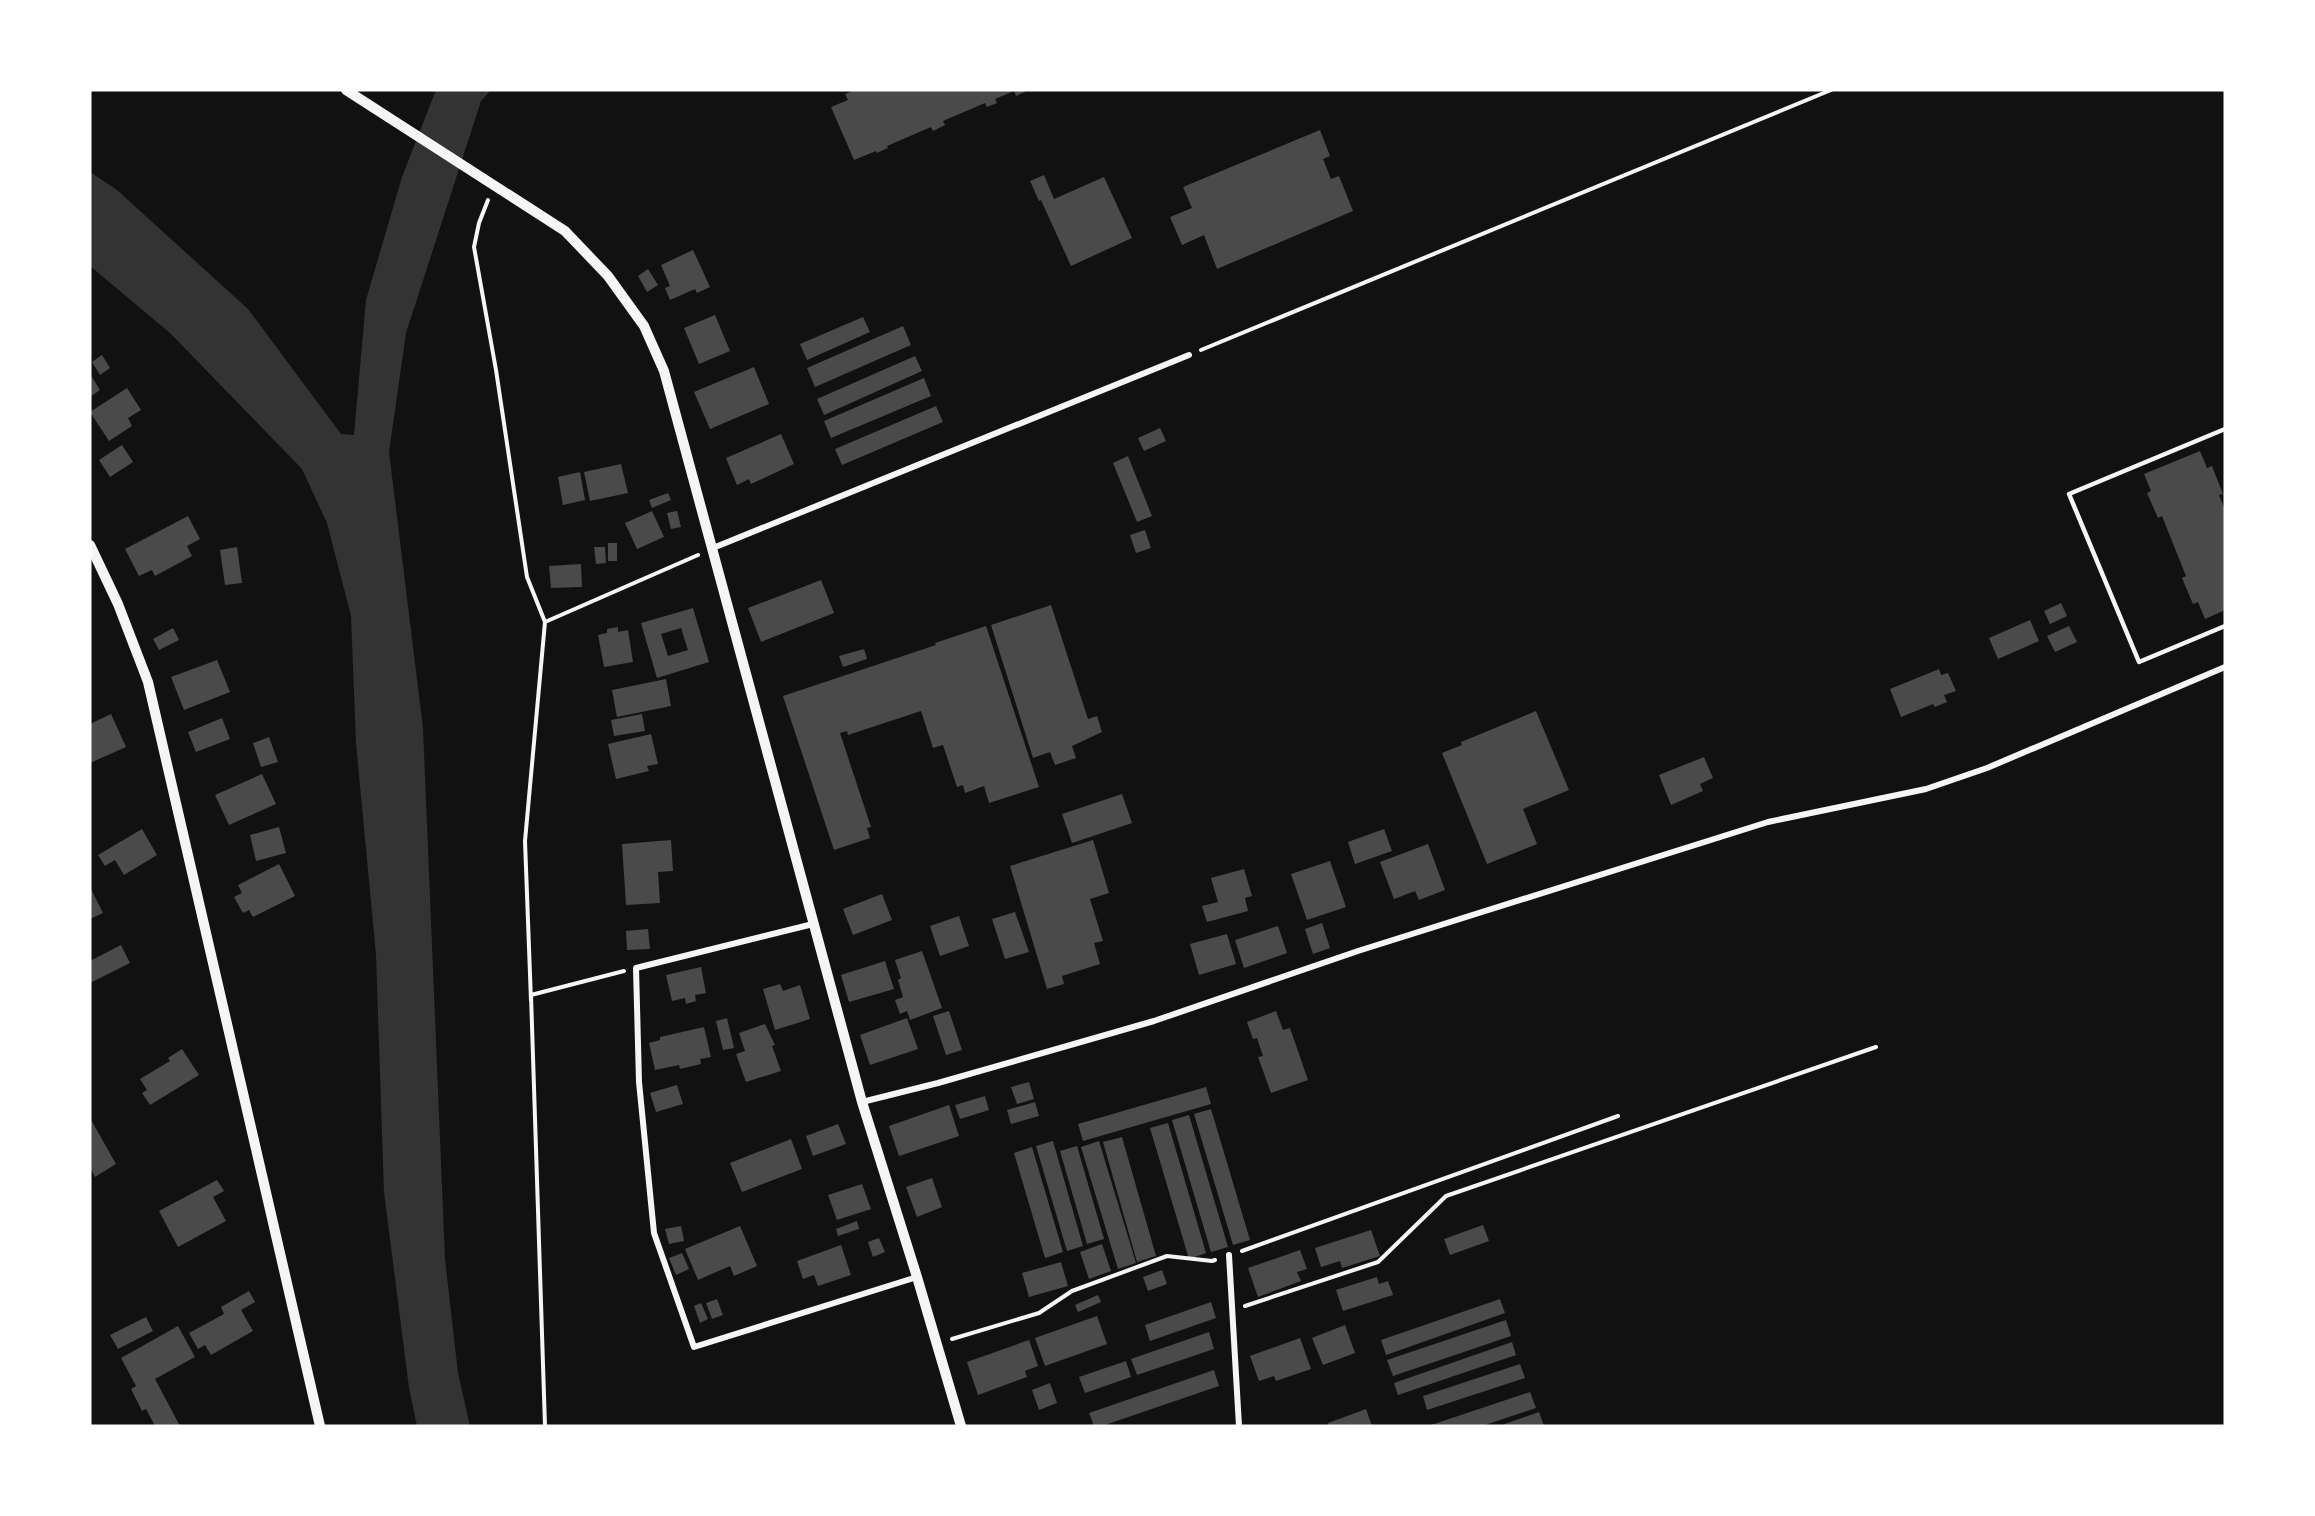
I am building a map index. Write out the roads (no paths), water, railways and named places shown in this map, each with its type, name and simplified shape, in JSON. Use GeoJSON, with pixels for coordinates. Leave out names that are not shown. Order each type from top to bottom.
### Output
{"type":"FeatureCollection","features":[{"type":"Feature","properties":{"kind":"street"},"geometry":{"type":"LineString","coordinates":[[346,90],[565,231],[608,276],[644,326],[664,371],[862,1102],[961,1426]]}},
{"type":"Feature","properties":{"kind":"street"},"geometry":{"type":"LineString","coordinates":[[713,548],[1189,355]]}},
{"type":"Feature","properties":{"kind":"street"},"geometry":{"type":"LineString","coordinates":[[90,545],[118,604],[148,682],[320,1426]]}},
{"type":"Feature","properties":{"kind":"street"},"geometry":{"type":"LineString","coordinates":[[862,1102],[938,1083],[1154,1021],[1358,951],[1768,822],[1926,789],[1988,768],[2225,667]]}},
{"type":"Feature","properties":{"kind":"street"},"geometry":{"type":"LineString","coordinates":[[813,924],[636,968],[639,1082],[654,1233],[694,1347],[917,1277]]}},
{"type":"Feature","properties":{"kind":"street"},"geometry":{"type":"LineString","coordinates":[[1230,1255],[1239,1426]]}},
{"type":"Feature","properties":{"kind":"lane"},"geometry":{"type":"LineString","coordinates":[[2225,429],[2069,494],[2139,662],[2225,626]]}}]}
